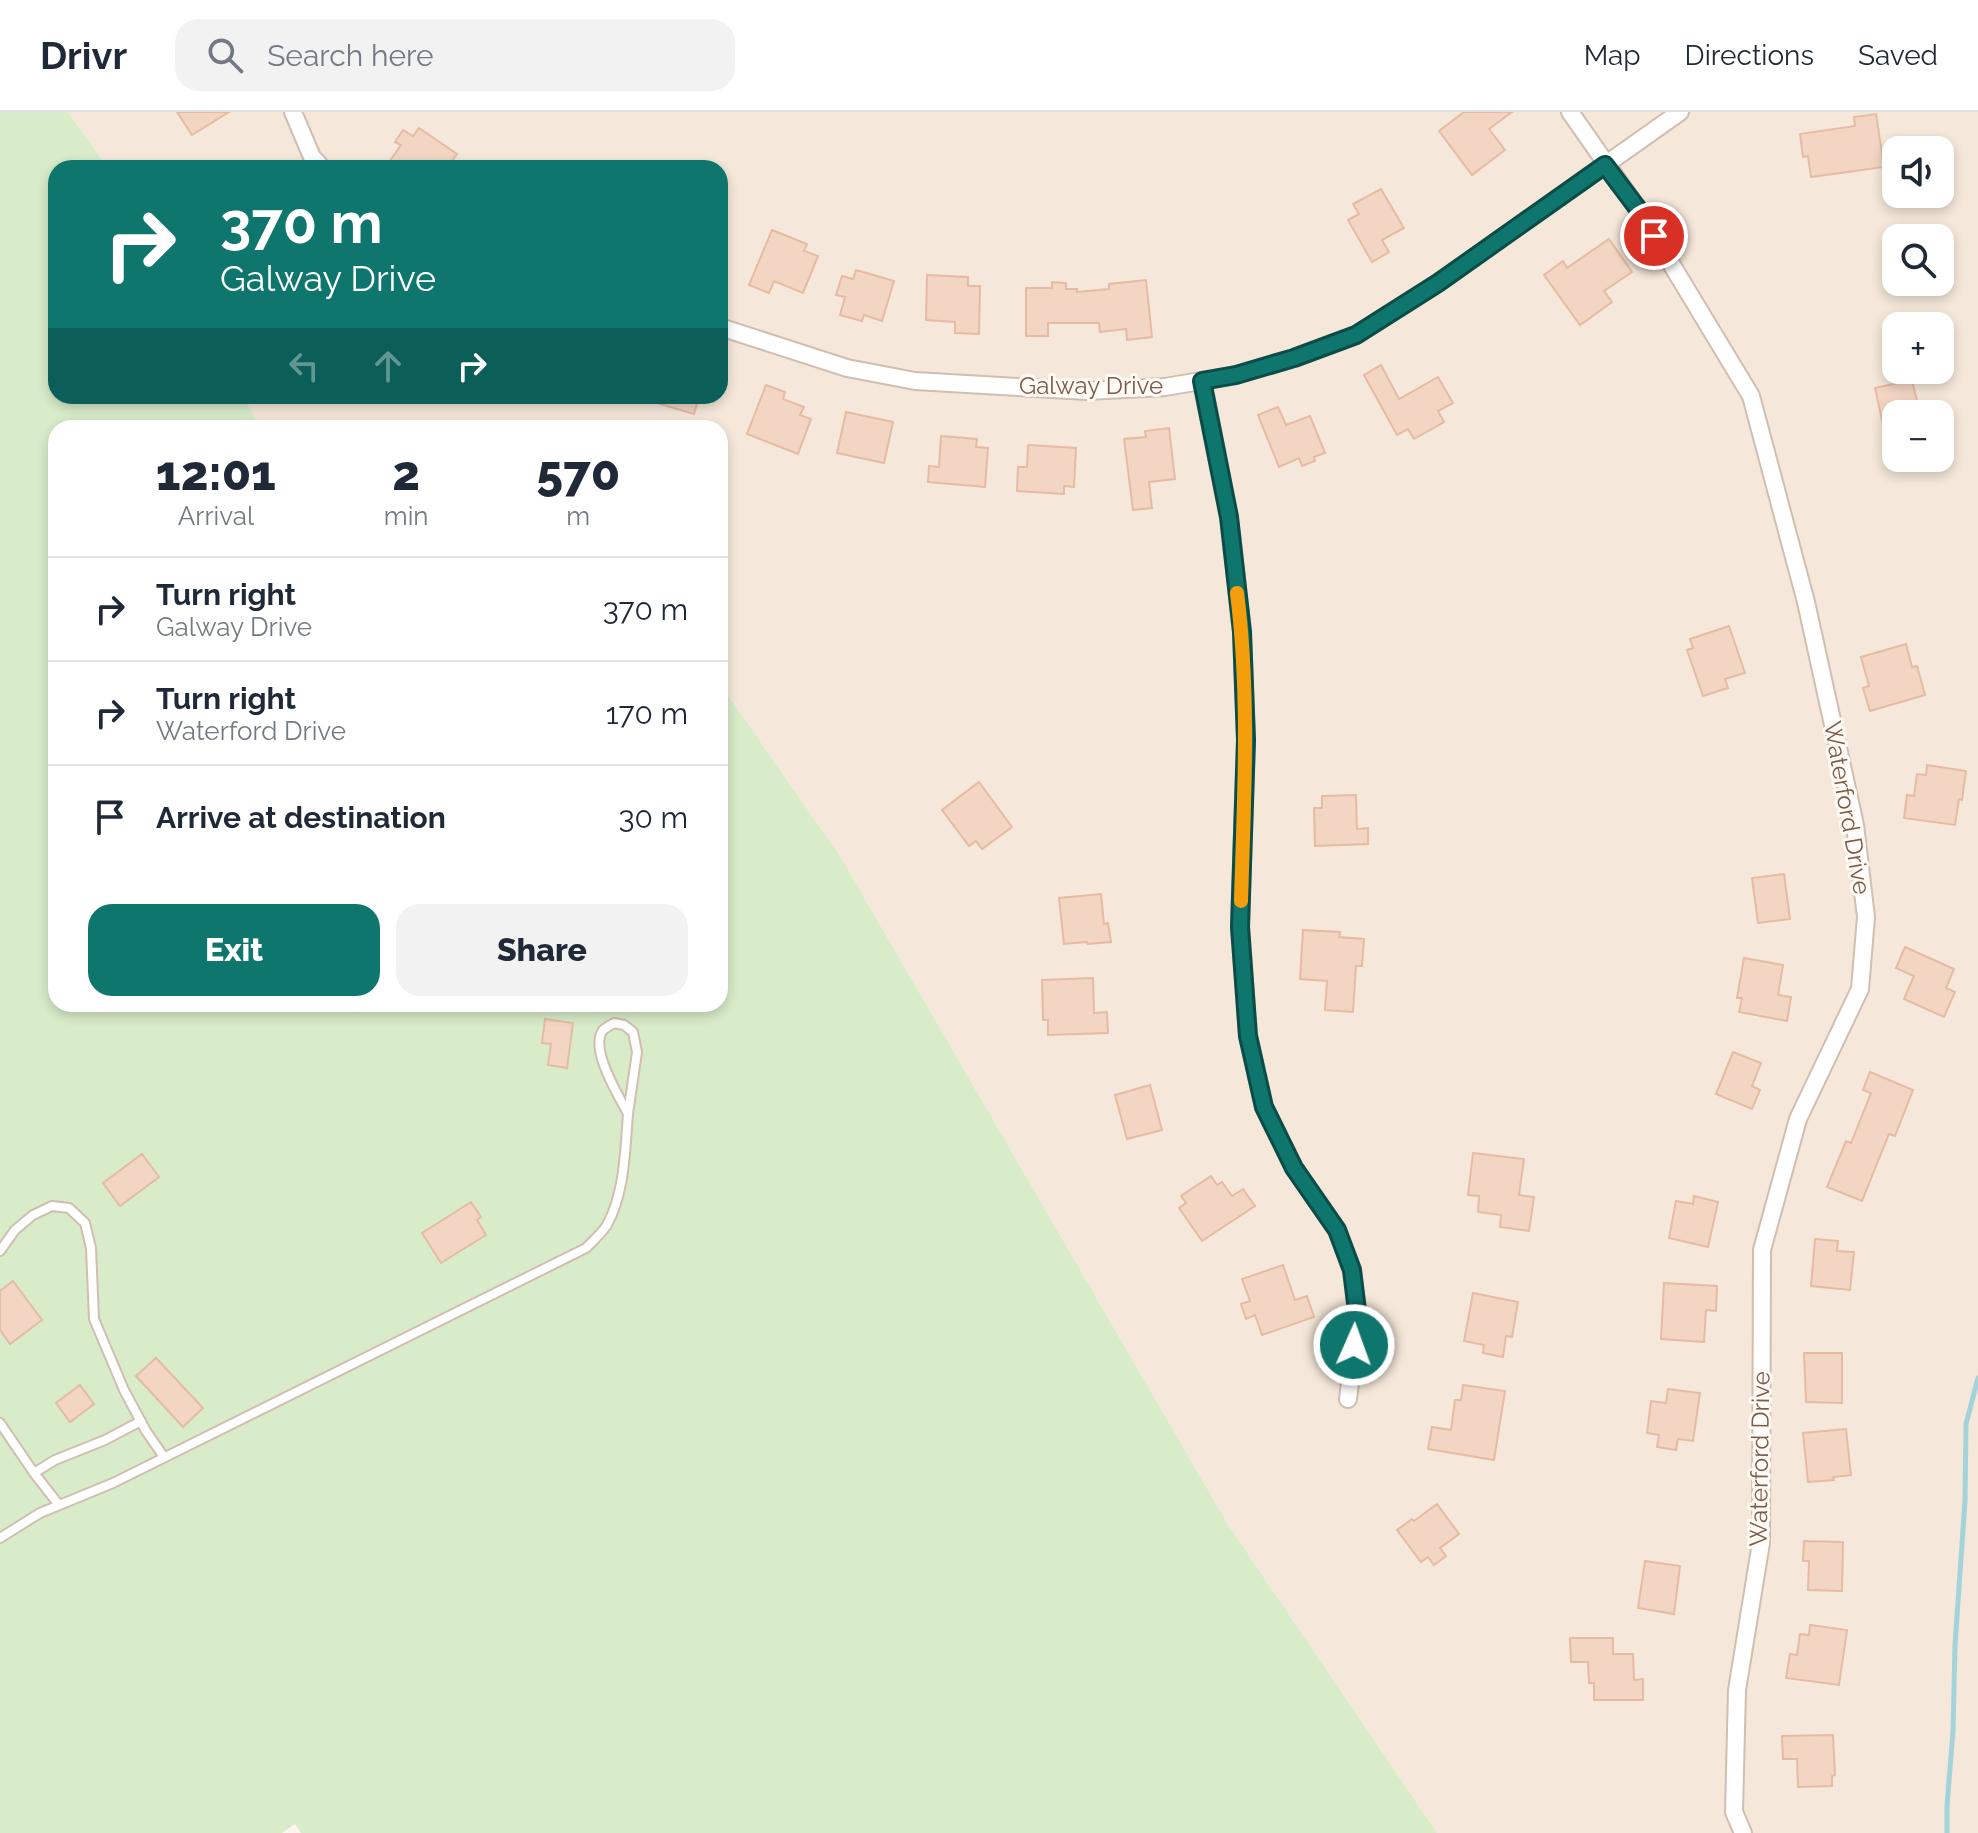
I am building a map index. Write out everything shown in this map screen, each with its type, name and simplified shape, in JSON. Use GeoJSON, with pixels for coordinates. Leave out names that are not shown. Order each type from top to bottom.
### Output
{"type":"FeatureCollection","features":[{"type":"Feature","properties":{"kind":"street"},"geometry":{"type":"LineString","coordinates":[[293,112],[315,160]]}},
{"type":"Feature","properties":{"kind":"street","name":"Waterford Drive"},"geometry":{"type":"LineString","coordinates":[[1570,112],[1638,209],[1751,396],[1806,602],[1855,825],[1866,917],[1860,989],[1798,1119],[1762,1250],[1761,1543],[1737,1690],[1734,1812],[1743,1833]]}},
{"type":"Feature","properties":{"kind":"street","name":"Galway Drive"},"geometry":{"type":"LineString","coordinates":[[728,330],[847,368],[915,381],[1087,391],[1165,387],[1236,375],[1356,335],[1438,283],[1680,112]]}},
{"type":"Feature","properties":{"kind":"street"},"geometry":{"type":"LineString","coordinates":[[1202,381],[1229,517],[1242,632],[1246,740],[1240,927],[1248,1036],[1264,1107],[1294,1168],[1337,1230],[1352,1270],[1358,1319],[1348,1399]]}},
{"type":"Feature","properties":{"kind":"lane"},"geometry":{"type":"LineString","coordinates":[[0,1538],[31,1518],[113,1483],[586,1248],[605,1227],[611,1215],[623,1168],[637,1052],[633,1032],[624,1025],[614,1023],[603,1030],[598,1041],[605,1069],[628,1114]]}},
{"type":"Feature","properties":{"kind":"lane"},"geometry":{"type":"LineString","coordinates":[[0,1251],[15,1230],[33,1215],[52,1206],[69,1208],[85,1223],[91,1248],[94,1319],[124,1390],[164,1457]]}},
{"type":"Feature","properties":{"kind":"lane"},"geometry":{"type":"LineString","coordinates":[[34,1473],[55,1460],[105,1440],[141,1421]]}},
{"type":"Feature","properties":{"kind":"lane"},"geometry":{"type":"LineString","coordinates":[[0,1423],[59,1505]]}},
{"type":"Feature","properties":{"kind":"shaded area"},"geometry":{"type":"Polygon","coordinates":[[[68,112],[1978,112],[1978,1833],[1437,1833],[1227,1523],[840,856],[728,695],[728,420],[256,420],[248,404],[728,404],[728,160],[102,160],[68,112]]]}},
{"type":"Feature","properties":{"kind":"green space"},"geometry":{"type":"Polygon","coordinates":[[[0,112],[68,112],[102,160],[48,160],[48,404],[248,404],[256,420],[48,420],[48,1012],[728,1012],[728,695],[840,856],[1227,1523],[1437,1833],[301,1833],[295,1824],[282,1833],[0,1833],[0,112]]]}},
{"type":"Feature","properties":{"kind":"building"},"geometry":{"type":"Polygon","coordinates":[[[177,112],[229,112],[192,135],[177,112]]]}},
{"type":"Feature","properties":{"kind":"building"},"geometry":{"type":"Polygon","coordinates":[[[1464,112],[1512,112],[1489,129],[1505,150],[1472,175],[1439,131],[1464,112]]]}},
{"type":"Feature","properties":{"kind":"building"},"geometry":{"type":"Polygon","coordinates":[[[1876,114],[1882,167],[1811,177],[1808,156],[1803,157],[1800,134],[1855,126],[1854,117],[1876,114]]]}},
{"type":"Feature","properties":{"kind":"building"},"geometry":{"type":"Polygon","coordinates":[[[419,128],[457,154],[453,160],[391,160],[401,145],[395,142],[403,130],[413,136],[419,128]]]}},
{"type":"Feature","properties":{"kind":"building"},"geometry":{"type":"Polygon","coordinates":[[[1381,189],[1404,228],[1382,240],[1389,252],[1372,262],[1348,220],[1359,214],[1353,204],[1381,189]]]}},
{"type":"Feature","properties":{"kind":"building"},"geometry":{"type":"Polygon","coordinates":[[[772,230],[807,244],[804,251],[818,256],[803,293],[774,281],[769,293],[749,285],[772,230]]]}},
{"type":"Feature","properties":{"kind":"building"},"geometry":{"type":"Polygon","coordinates":[[[1609,239],[1632,272],[1604,291],[1612,302],[1580,325],[1544,275],[1563,261],[1567,268],[1609,239]]]}},
{"type":"Feature","properties":{"kind":"building"},"geometry":{"type":"Polygon","coordinates":[[[856,270],[894,281],[882,321],[864,315],[862,321],[840,315],[845,297],[836,295],[842,276],[853,279],[856,270]]]}},
{"type":"Feature","properties":{"kind":"building"},"geometry":{"type":"Polygon","coordinates":[[[927,275],[968,277],[968,286],[980,286],[979,334],[955,333],[955,322],[926,320],[927,275]]]}},
{"type":"Feature","properties":{"kind":"building"},"geometry":{"type":"Polygon","coordinates":[[[1146,280],[1152,337],[1127,340],[1126,329],[1100,332],[1099,323],[1048,323],[1048,336],[1026,336],[1026,288],[1052,288],[1052,282],[1066,283],[1066,289],[1077,289],[1077,292],[1109,289],[1109,284],[1146,280]]]}},
{"type":"Feature","properties":{"kind":"building"},"geometry":{"type":"Polygon","coordinates":[[[1381,365],[1399,399],[1438,377],[1453,403],[1438,411],[1444,422],[1414,439],[1408,429],[1397,435],[1364,375],[1381,365]]]}},
{"type":"Feature","properties":{"kind":"building"},"geometry":{"type":"Polygon","coordinates":[[[1913,384],[1917,400],[1882,400],[1882,420],[1875,388],[1913,384]]]}},
{"type":"Feature","properties":{"kind":"building"},"geometry":{"type":"Polygon","coordinates":[[[766,385],[785,392],[783,399],[804,407],[800,415],[811,419],[798,454],[747,434],[766,385]]]}},
{"type":"Feature","properties":{"kind":"building"},"geometry":{"type":"Polygon","coordinates":[[[660,404],[697,404],[694,414],[660,404]]]}},
{"type":"Feature","properties":{"kind":"building"},"geometry":{"type":"Polygon","coordinates":[[[1278,407],[1286,425],[1310,416],[1325,453],[1302,466],[1299,458],[1279,467],[1258,415],[1278,407]]]}},
{"type":"Feature","properties":{"kind":"building"},"geometry":{"type":"Polygon","coordinates":[[[846,412],[893,422],[884,463],[837,453],[846,412]]]}},
{"type":"Feature","properties":{"kind":"building"},"geometry":{"type":"Polygon","coordinates":[[[1169,428],[1175,479],[1149,482],[1152,508],[1133,510],[1124,439],[1146,437],[1145,431],[1169,428]]]}},
{"type":"Feature","properties":{"kind":"building"},"geometry":{"type":"Polygon","coordinates":[[[941,436],[977,439],[976,447],[988,448],[985,487],[928,482],[929,466],[939,467],[941,436]]]}},
{"type":"Feature","properties":{"kind":"building"},"geometry":{"type":"Polygon","coordinates":[[[1028,445],[1076,448],[1074,487],[1064,486],[1064,494],[1017,491],[1018,467],[1027,467],[1028,445]]]}},
{"type":"Feature","properties":{"kind":"building"},"geometry":{"type":"Polygon","coordinates":[[[1729,626],[1745,673],[1725,679],[1728,688],[1703,696],[1687,650],[1693,648],[1690,639],[1729,626]]]}},
{"type":"Feature","properties":{"kind":"building"},"geometry":{"type":"Polygon","coordinates":[[[1906,644],[1912,667],[1917,666],[1925,695],[1870,711],[1863,688],[1869,686],[1861,657],[1906,644]]]}},
{"type":"Feature","properties":{"kind":"building"},"geometry":{"type":"Polygon","coordinates":[[[1927,765],[1966,771],[1955,825],[1904,818],[1907,795],[1914,796],[1917,774],[1926,775],[1927,765]]]}},
{"type":"Feature","properties":{"kind":"building"},"geometry":{"type":"Polygon","coordinates":[[[979,782],[1012,827],[982,849],[976,841],[969,846],[942,810],[979,782]]]}},
{"type":"Feature","properties":{"kind":"building"},"geometry":{"type":"Polygon","coordinates":[[[1356,795],[1357,829],[1368,828],[1368,844],[1315,846],[1314,808],[1322,808],[1322,796],[1356,795]]]}},
{"type":"Feature","properties":{"kind":"building"},"geometry":{"type":"Polygon","coordinates":[[[1784,874],[1790,919],[1758,923],[1752,878],[1784,874]]]}},
{"type":"Feature","properties":{"kind":"building"},"geometry":{"type":"Polygon","coordinates":[[[1101,894],[1104,924],[1108,923],[1111,942],[1064,944],[1059,898],[1101,894]]]}},
{"type":"Feature","properties":{"kind":"building"},"geometry":{"type":"Polygon","coordinates":[[[1303,930],[1340,932],[1339,937],[1364,939],[1362,966],[1356,966],[1353,1012],[1325,1010],[1327,981],[1300,979],[1303,930]]]}},
{"type":"Feature","properties":{"kind":"building"},"geometry":{"type":"Polygon","coordinates":[[[1905,947],[1954,969],[1946,988],[1955,992],[1944,1017],[1904,999],[1914,976],[1896,968],[1905,947]]]}},
{"type":"Feature","properties":{"kind":"building"},"geometry":{"type":"Polygon","coordinates":[[[1744,958],[1783,965],[1778,995],[1791,997],[1787,1021],[1739,1012],[1742,998],[1737,998],[1744,958]]]}},
{"type":"Feature","properties":{"kind":"building"},"geometry":{"type":"Polygon","coordinates":[[[1093,978],[1094,1013],[1107,1012],[1108,1033],[1048,1035],[1048,1020],[1043,1020],[1042,980],[1093,978]]]}},
{"type":"Feature","properties":{"kind":"building"},"geometry":{"type":"Polygon","coordinates":[[[545,1019],[573,1023],[567,1068],[548,1065],[551,1044],[542,1043],[545,1019]]]}},
{"type":"Feature","properties":{"kind":"building"},"geometry":{"type":"Polygon","coordinates":[[[1733,1052],[1761,1063],[1752,1086],[1760,1090],[1752,1109],[1716,1094],[1733,1052]]]}},
{"type":"Feature","properties":{"kind":"building"},"geometry":{"type":"Polygon","coordinates":[[[1870,1072],[1913,1090],[1895,1136],[1889,1134],[1862,1201],[1827,1187],[1846,1141],[1851,1143],[1871,1093],[1863,1090],[1870,1072]]]}},
{"type":"Feature","properties":{"kind":"building"},"geometry":{"type":"Polygon","coordinates":[[[1150,1085],[1162,1130],[1127,1139],[1115,1095],[1150,1085]]]}},
{"type":"Feature","properties":{"kind":"building"},"geometry":{"type":"Polygon","coordinates":[[[1473,1153],[1524,1159],[1519,1195],[1534,1197],[1529,1231],[1500,1227],[1501,1215],[1478,1212],[1479,1196],[1468,1195],[1473,1153]]]}},
{"type":"Feature","properties":{"kind":"building"},"geometry":{"type":"Polygon","coordinates":[[[142,1154],[159,1177],[120,1206],[103,1183],[142,1154]]]}},
{"type":"Feature","properties":{"kind":"building"},"geometry":{"type":"Polygon","coordinates":[[[1211,1176],[1217,1185],[1222,1182],[1232,1196],[1243,1189],[1255,1206],[1202,1241],[1179,1208],[1186,1203],[1181,1196],[1211,1176]]]}},
{"type":"Feature","properties":{"kind":"building"},"geometry":{"type":"Polygon","coordinates":[[[1694,1196],[1718,1202],[1708,1247],[1669,1238],[1676,1201],[1693,1204],[1694,1196]]]}},
{"type":"Feature","properties":{"kind":"building"},"geometry":{"type":"Polygon","coordinates":[[[471,1202],[481,1217],[477,1220],[486,1235],[441,1263],[422,1233],[471,1202]]]}},
{"type":"Feature","properties":{"kind":"building"},"geometry":{"type":"Polygon","coordinates":[[[1815,1239],[1838,1241],[1837,1251],[1854,1252],[1850,1290],[1811,1286],[1815,1239]]]}},
{"type":"Feature","properties":{"kind":"building"},"geometry":{"type":"Polygon","coordinates":[[[1283,1265],[1295,1300],[1307,1296],[1314,1317],[1262,1335],[1255,1315],[1246,1319],[1241,1304],[1250,1301],[1242,1279],[1283,1265]]]}},
{"type":"Feature","properties":{"kind":"building"},"geometry":{"type":"Polygon","coordinates":[[[13,1281],[42,1320],[10,1344],[0,1330],[0,1291],[13,1281]]]}},
{"type":"Feature","properties":{"kind":"building"},"geometry":{"type":"Polygon","coordinates":[[[1664,1283],[1717,1286],[1716,1311],[1706,1310],[1704,1342],[1661,1339],[1664,1283]]]}},
{"type":"Feature","properties":{"kind":"building"},"geometry":{"type":"Polygon","coordinates":[[[1473,1293],[1518,1302],[1512,1337],[1506,1336],[1503,1357],[1483,1353],[1484,1345],[1464,1341],[1473,1293]]]}},
{"type":"Feature","properties":{"kind":"building"},"geometry":{"type":"Polygon","coordinates":[[[1804,1353],[1842,1353],[1842,1403],[1806,1402],[1804,1353]]]}},
{"type":"Feature","properties":{"kind":"building"},"geometry":{"type":"Polygon","coordinates":[[[156,1358],[203,1408],[183,1427],[136,1376],[156,1358]]]}},
{"type":"Feature","properties":{"kind":"building"},"geometry":{"type":"Polygon","coordinates":[[[80,1385],[94,1404],[70,1422],[56,1403],[80,1385]]]}},
{"type":"Feature","properties":{"kind":"building"},"geometry":{"type":"Polygon","coordinates":[[[1463,1385],[1505,1391],[1494,1460],[1428,1449],[1432,1427],[1451,1430],[1455,1400],[1461,1400],[1463,1385]]]}},
{"type":"Feature","properties":{"kind":"building"},"geometry":{"type":"Polygon","coordinates":[[[1668,1389],[1700,1393],[1693,1441],[1678,1439],[1676,1450],[1657,1447],[1659,1435],[1647,1433],[1651,1401],[1666,1403],[1668,1389]]]}},
{"type":"Feature","properties":{"kind":"building"},"geometry":{"type":"Polygon","coordinates":[[[1846,1429],[1851,1475],[1808,1482],[1803,1433],[1846,1429]]]}},
{"type":"Feature","properties":{"kind":"building"},"geometry":{"type":"Polygon","coordinates":[[[1437,1504],[1459,1534],[1440,1548],[1446,1556],[1434,1565],[1428,1557],[1421,1562],[1397,1530],[1437,1504]]]}},
{"type":"Feature","properties":{"kind":"building"},"geometry":{"type":"Polygon","coordinates":[[[1804,1541],[1843,1542],[1842,1591],[1808,1590],[1809,1561],[1803,1561],[1804,1541]]]}},
{"type":"Feature","properties":{"kind":"building"},"geometry":{"type":"Polygon","coordinates":[[[1645,1561],[1680,1566],[1674,1614],[1638,1608],[1645,1561]]]}},
{"type":"Feature","properties":{"kind":"building"},"geometry":{"type":"Polygon","coordinates":[[[1810,1625],[1847,1630],[1839,1685],[1786,1678],[1790,1654],[1797,1655],[1800,1634],[1809,1635],[1810,1625]]]}},
{"type":"Feature","properties":{"kind":"building"},"geometry":{"type":"Polygon","coordinates":[[[1570,1638],[1613,1638],[1613,1654],[1633,1654],[1634,1680],[1643,1679],[1643,1700],[1594,1700],[1594,1683],[1589,1683],[1588,1662],[1571,1662],[1570,1638]]]}},
{"type":"Feature","properties":{"kind":"building"},"geometry":{"type":"Polygon","coordinates":[[[1833,1735],[1835,1775],[1832,1776],[1832,1786],[1798,1787],[1797,1759],[1783,1759],[1782,1736],[1833,1735]]]}},
{"type":"Feature","properties":{"kind":"waterway"},"geometry":{"type":"LineString","coordinates":[[1947,1833],[1965,1501],[1966,1424],[1978,1378]]}},
{"type":"Feature","properties":{"kind":"slow traffic"},"geometry":{"type":"LineString","coordinates":[[1237,593],[1242,632],[1246,740],[1241,901]]}},
{"type":"Feature","properties":{"kind":"route"},"geometry":{"type":"LineString","coordinates":[[1354,1345],[1358,1319],[1352,1270],[1337,1230],[1294,1168],[1264,1107],[1248,1036],[1240,927],[1246,740],[1242,632],[1229,517],[1202,381],[1236,375],[1294,358],[1356,335],[1438,283],[1605,165],[1654,236]]}}]}
